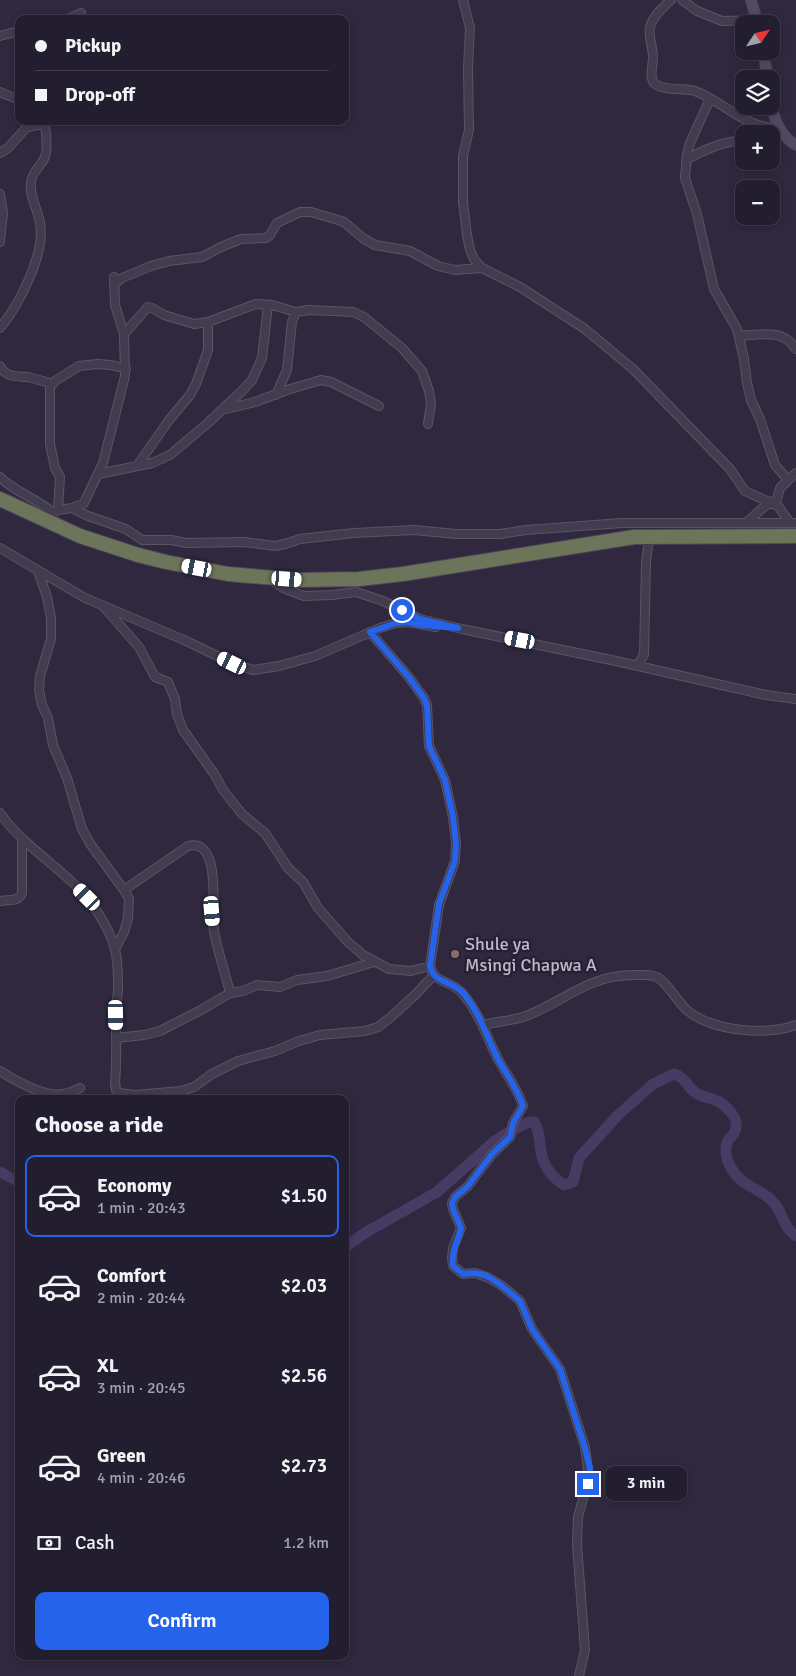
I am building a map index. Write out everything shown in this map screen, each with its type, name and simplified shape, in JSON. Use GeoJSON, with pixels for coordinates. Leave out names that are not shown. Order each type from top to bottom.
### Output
{"type":"FeatureCollection","features":[{"type":"Feature","properties":{"kind":"highway"},"geometry":{"type":"LineString","coordinates":[[0,499],[51,514],[115,549],[166,562],[228,574],[268,578],[319,580],[376,577],[634,537],[649,538],[795,531]]}},
{"type":"Feature","properties":{"kind":"street"},"geometry":{"type":"LineString","coordinates":[[463,0],[470,28],[468,68],[469,130],[464,156],[464,208],[470,250],[474,259],[482,268],[520,287],[595,337],[646,381],[730,469],[745,491],[771,502],[782,511],[795,531]]}},
{"type":"Feature","properties":{"kind":"street"},"geometry":{"type":"LineString","coordinates":[[671,0],[660,11],[650,27],[653,60],[652,81],[660,87],[695,92],[763,125]]}},
{"type":"Feature","properties":{"kind":"street"},"geometry":{"type":"LineString","coordinates":[[682,0],[697,11],[722,22],[735,22]]}},
{"type":"Feature","properties":{"kind":"street"},"geometry":{"type":"LineString","coordinates":[[751,0],[755,15]]}},
{"type":"Feature","properties":{"kind":"street"},"geometry":{"type":"LineString","coordinates":[[76,15],[81,13]]}},
{"type":"Feature","properties":{"kind":"street"},"geometry":{"type":"LineString","coordinates":[[0,36],[15,32]]}},
{"type":"Feature","properties":{"kind":"street"},"geometry":{"type":"LineString","coordinates":[[0,92],[15,98]]}},
{"type":"Feature","properties":{"kind":"street"},"geometry":{"type":"LineString","coordinates":[[710,99],[690,144],[686,160],[685,178],[697,214],[714,290],[739,336],[751,400],[760,419],[775,465],[788,480]]}},
{"type":"Feature","properties":{"kind":"street"},"geometry":{"type":"LineString","coordinates":[[0,153],[8,148],[26,128],[36,125]]}},
{"type":"Feature","properties":{"kind":"street"},"geometry":{"type":"LineString","coordinates":[[0,328],[25,286],[41,247],[40,222],[31,179],[45,159],[45,125]]}},
{"type":"Feature","properties":{"kind":"street"},"geometry":{"type":"LineString","coordinates":[[780,133],[796,145]]}},
{"type":"Feature","properties":{"kind":"street"},"geometry":{"type":"LineString","coordinates":[[686,160],[718,145],[735,141]]}},
{"type":"Feature","properties":{"kind":"street"},"geometry":{"type":"LineString","coordinates":[[0,194],[3,220],[0,242]]}},
{"type":"Feature","properties":{"kind":"street"},"geometry":{"type":"LineString","coordinates":[[114,286],[122,278],[151,266],[169,261],[202,257],[241,239],[266,238],[279,221],[304,211],[344,222],[364,239],[375,245],[410,252],[438,266],[455,270],[482,268]]}},
{"type":"Feature","properties":{"kind":"street"},"geometry":{"type":"LineString","coordinates":[[51,514],[84,503],[107,450],[126,369],[124,334],[114,305],[114,276]]}},
{"type":"Feature","properties":{"kind":"street"},"geometry":{"type":"LineString","coordinates":[[124,334],[145,310],[150,307],[190,323],[201,324],[256,304],[286,308],[296,312],[309,310],[353,312],[364,317],[402,348],[422,371],[431,403],[428,424]]}},
{"type":"Feature","properties":{"kind":"street"},"geometry":{"type":"LineString","coordinates":[[98,474],[159,461],[170,456],[244,389],[259,367],[262,358],[268,305]]}},
{"type":"Feature","properties":{"kind":"street"},"geometry":{"type":"LineString","coordinates":[[276,395],[288,370],[292,322],[296,312]]}},
{"type":"Feature","properties":{"kind":"street"},"geometry":{"type":"LineString","coordinates":[[137,466],[175,412],[190,395],[196,384],[208,350],[208,322]]}},
{"type":"Feature","properties":{"kind":"street"},"geometry":{"type":"LineString","coordinates":[[739,336],[783,336],[796,349]]}},
{"type":"Feature","properties":{"kind":"street"},"geometry":{"type":"LineString","coordinates":[[51,514],[60,477],[52,457],[49,434],[49,393],[52,384],[79,366],[98,364],[126,369]]}},
{"type":"Feature","properties":{"kind":"street"},"geometry":{"type":"LineString","coordinates":[[0,366],[10,376],[26,377],[52,384]]}},
{"type":"Feature","properties":{"kind":"street"},"geometry":{"type":"LineString","coordinates":[[221,410],[326,380],[379,406]]}},
{"type":"Feature","properties":{"kind":"street"},"geometry":{"type":"LineString","coordinates":[[746,523],[777,499],[780,488],[796,473]]}},
{"type":"Feature","properties":{"kind":"street"},"geometry":{"type":"LineString","coordinates":[[0,477],[36,500],[51,514]]}},
{"type":"Feature","properties":{"kind":"street"},"geometry":{"type":"LineString","coordinates":[[72,508],[88,516],[126,529],[142,540],[171,540],[186,543],[243,542],[276,546],[300,539],[401,530],[456,534],[500,534],[526,530],[622,523],[746,523],[795,531]]}},
{"type":"Feature","properties":{"kind":"street"},"geometry":{"type":"LineString","coordinates":[[637,666],[644,655],[646,562],[649,538]]}},
{"type":"Feature","properties":{"kind":"street"},"geometry":{"type":"LineString","coordinates":[[0,548],[85,598],[184,640],[232,663],[253,670],[280,666],[315,656],[396,623],[408,622],[458,628]]}},
{"type":"Feature","properties":{"kind":"street"},"geometry":{"type":"LineString","coordinates":[[38,571],[47,597],[51,618],[51,639],[40,676],[39,691],[42,705],[48,718],[53,746],[67,778],[82,830],[129,900],[128,918],[124,932],[115,949]]}},
{"type":"Feature","properties":{"kind":"street"},"geometry":{"type":"LineString","coordinates":[[268,578],[283,588],[304,596],[356,592],[384,601],[420,619],[766,695],[796,699]]}},
{"type":"Feature","properties":{"kind":"street"},"geometry":{"type":"LineString","coordinates":[[103,606],[139,647],[155,678],[168,682],[175,699],[177,714],[183,730],[230,801],[265,833],[288,868],[303,882],[318,908],[348,942],[363,955],[389,969],[411,971],[430,966]]}},
{"type":"Feature","properties":{"kind":"street"},"geometry":{"type":"LineString","coordinates":[[370,632],[408,676],[424,698],[427,706],[429,746],[445,780],[453,817],[456,843],[455,861],[439,904],[430,966],[433,976],[460,990],[484,1025],[494,1050],[523,1106],[513,1123],[510,1137],[492,1154],[468,1186],[455,1197],[452,1203],[461,1228],[453,1248],[452,1258],[453,1266],[457,1271],[463,1274],[475,1273],[487,1276],[520,1301],[532,1329],[560,1369],[585,1448],[590,1469],[578,1517],[577,1544],[585,1650],[579,1676]]}},
{"type":"Feature","properties":{"kind":"street"},"geometry":{"type":"LineString","coordinates":[[0,813],[5,821],[22,838],[87,897],[109,934],[115,949],[118,989],[115,1083],[116,1090],[119,1093],[135,1095],[181,1091],[194,1087],[212,1074],[238,1061],[275,1051],[299,1041],[320,1035],[365,1031],[378,1027],[401,1009],[433,976]]}},
{"type":"Feature","properties":{"kind":"street"},"geometry":{"type":"LineString","coordinates":[[0,901],[14,901],[19,898],[22,892],[22,838]]}},
{"type":"Feature","properties":{"kind":"street"},"geometry":{"type":"LineString","coordinates":[[124,890],[188,846],[201,846],[205,851],[213,874],[215,890],[212,911],[214,931],[230,992]]}},
{"type":"Feature","properties":{"kind":"street"},"geometry":{"type":"LineString","coordinates":[[116,1038],[144,1035],[160,1030],[194,1014],[230,992],[244,990],[257,985],[280,987],[297,980],[327,976],[374,962]]}},
{"type":"Feature","properties":{"kind":"street"},"geometry":{"type":"LineString","coordinates":[[484,1025],[526,1016],[546,1007],[582,986],[611,978],[635,975],[652,975],[660,979],[688,1011],[708,1023],[738,1030],[788,1028],[796,1025]]}},
{"type":"Feature","properties":{"kind":"street"},"geometry":{"type":"LineString","coordinates":[[0,1071],[30,1088],[43,1092],[63,1094],[80,1088]]}},
{"type":"Feature","properties":{"kind":"waterway"},"geometry":{"type":"LineString","coordinates":[[349,1244],[437,1192],[495,1141],[529,1122],[534,1122],[537,1127],[542,1158],[550,1173],[564,1185],[573,1182],[579,1158],[618,1115],[653,1084],[674,1074],[682,1078],[696,1093],[718,1101],[730,1112],[736,1123],[734,1134],[728,1140],[726,1147],[730,1166],[739,1179],[773,1202],[788,1229],[796,1236]]}},
{"type":"Feature","properties":{"kind":"waterway"},"geometry":{"type":"LineString","coordinates":[[0,1172],[15,1180]]}},
{"type":"Feature","properties":{"kind":"place","name":"Shule ya Msingi Chapwa A"},"geometry":{"type":"Point","coordinates":[455,954]}},
{"type":"Feature","properties":{"kind":"route"},"geometry":{"type":"LineString","coordinates":[[402,610],[420,619],[458,628],[408,622],[396,623],[370,632],[396,661],[424,698],[427,706],[429,746],[445,780],[453,817],[456,843],[455,861],[439,904],[430,966],[433,976],[451,984],[465,995],[484,1025],[494,1050],[523,1106],[513,1123],[510,1137],[492,1154],[468,1186],[455,1197],[452,1203],[461,1228],[453,1248],[453,1266],[463,1274],[475,1273],[487,1276],[520,1301],[532,1329],[560,1369],[585,1448],[590,1469],[588,1484]]}}]}
